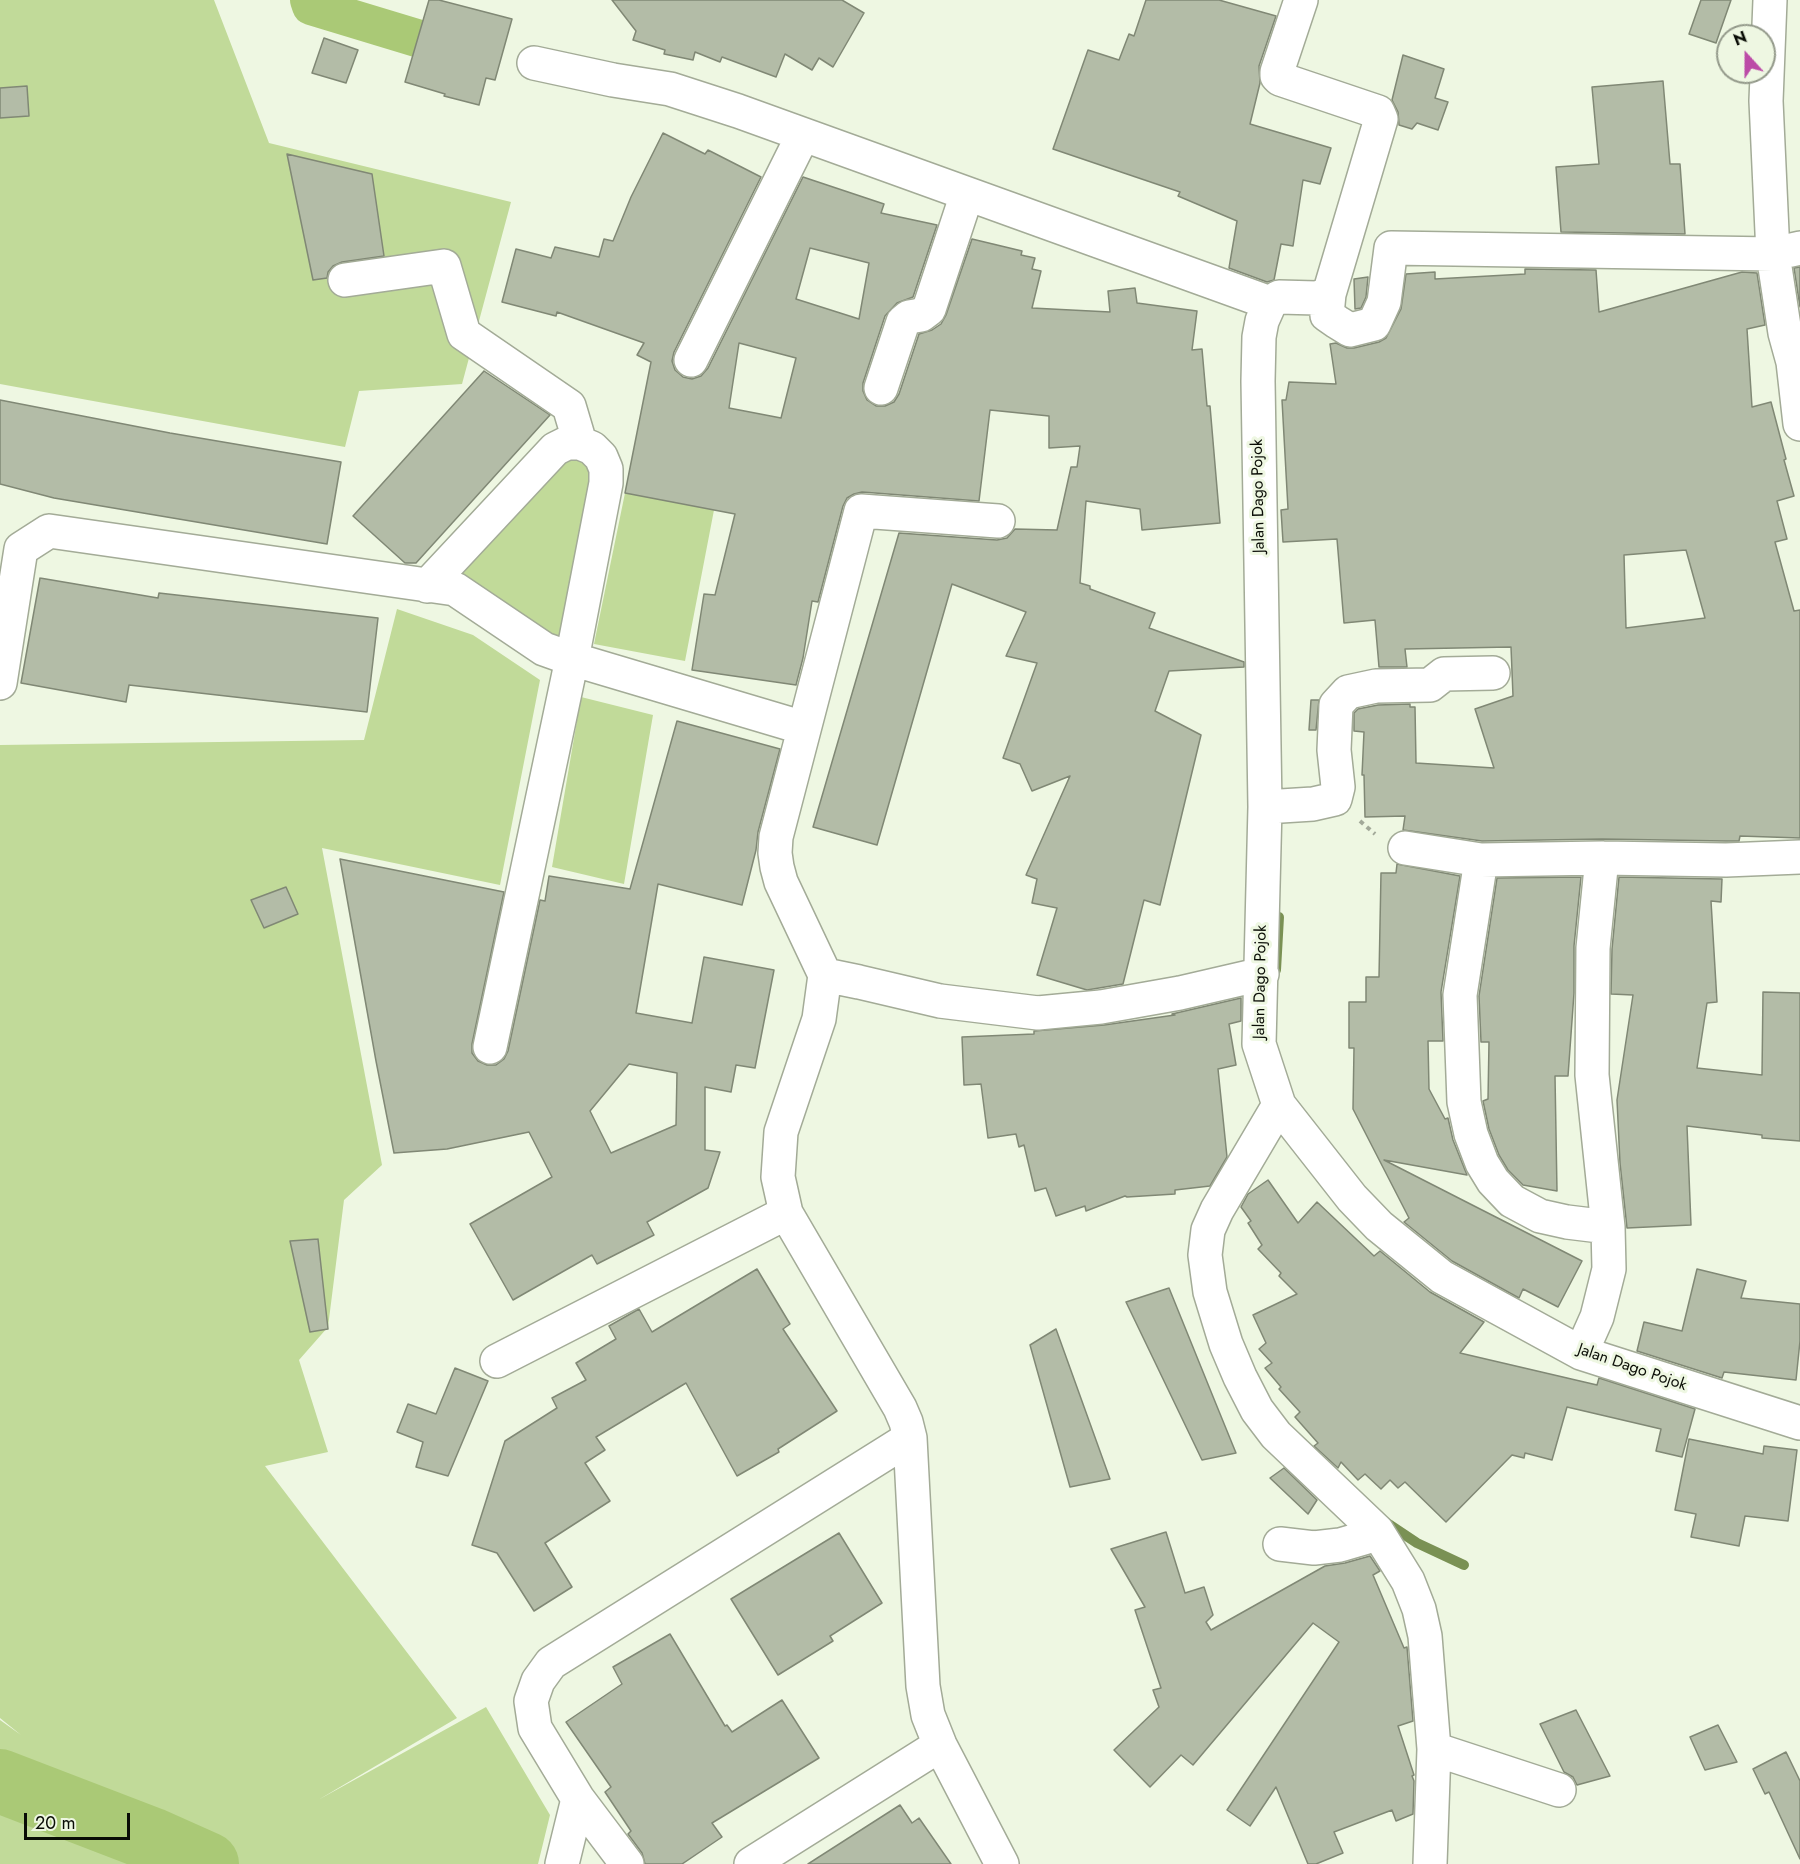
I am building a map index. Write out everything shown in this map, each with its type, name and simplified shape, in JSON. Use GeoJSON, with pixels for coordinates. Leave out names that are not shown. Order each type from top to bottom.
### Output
{"type":"FeatureCollection","features":[{"type":"Feature","properties":{"kind":"street"},"geometry":{"type":"LineString","coordinates":[[1300,0],[1277,76],[1280,79],[1378,112],[1381,119],[1323,296],[1327,315],[1350,330],[1374,324],[1384,302],[1391,248],[1786,251]]}},
{"type":"Feature","properties":{"kind":"street"},"geometry":{"type":"LineString","coordinates":[[1770,0],[1766,101],[1786,251],[1785,333],[1796,364],[1800,424]]}},
{"type":"Feature","properties":{"kind":"street"},"geometry":{"type":"LineString","coordinates":[[534,63],[613,80],[670,89],[1275,300],[1323,296]]}},
{"type":"Feature","properties":{"kind":"street"},"geometry":{"type":"LineString","coordinates":[[691,360],[803,135]]}},
{"type":"Feature","properties":{"kind":"street"},"geometry":{"type":"LineString","coordinates":[[881,388],[903,322],[929,309],[966,194]]}},
{"type":"Feature","properties":{"kind":"street"},"geometry":{"type":"LineString","coordinates":[[345,280],[444,266],[464,334],[569,406],[580,443]]}},
{"type":"Feature","properties":{"kind":"street","name":"Jalan Dago Pojok"},"geometry":{"type":"LineString","coordinates":[[1275,300],[1262,321],[1259,337],[1258,381],[1265,807],[1259,1044],[1279,1105],[1352,1198],[1379,1226],[1442,1277],[1581,1353],[1800,1423]]}},
{"type":"Feature","properties":{"kind":"street"},"geometry":{"type":"LineString","coordinates":[[427,586],[555,448],[567,443],[580,443],[592,448],[601,457],[606,469],[606,483],[572,659],[490,1047]]}},
{"type":"Feature","properties":{"kind":"street"},"geometry":{"type":"LineString","coordinates":[[998,521],[861,511],[776,837],[775,853],[781,882],[825,975],[819,1020],[781,1132],[778,1178],[786,1212],[900,1408],[910,1438],[923,1686],[928,1715],[940,1745],[1002,1864]]}},
{"type":"Feature","properties":{"kind":"street"},"geometry":{"type":"LineString","coordinates":[[0,683],[21,549],[49,531],[455,589],[544,649],[804,728]]}},
{"type":"Feature","properties":{"kind":"street"},"geometry":{"type":"LineString","coordinates":[[1265,807],[1313,804],[1335,799],[1338,787],[1334,750],[1336,705],[1348,692],[1376,686],[1430,685],[1444,674],[1492,673]]}},
{"type":"Feature","properties":{"kind":"street"},"geometry":{"type":"LineString","coordinates":[[1405,848],[1481,860],[1602,858],[1726,860],[1800,856]]}},
{"type":"Feature","properties":{"kind":"street"},"geometry":{"type":"LineString","coordinates":[[1581,1353],[1597,1317],[1610,1269],[1608,1227],[1592,1075],[1593,948],[1602,858]]}},
{"type":"Feature","properties":{"kind":"street"},"geometry":{"type":"LineString","coordinates":[[1481,860],[1460,995],[1463,1091],[1471,1134],[1482,1162],[1493,1181],[1512,1201],[1549,1218],[1608,1227]]}},
{"type":"Feature","properties":{"kind":"street"},"geometry":{"type":"LineString","coordinates":[[825,975],[940,1001],[1038,1013],[1101,1007],[1180,993],[1262,974]]}},
{"type":"Feature","properties":{"kind":"street"},"geometry":{"type":"LineString","coordinates":[[1279,1105],[1217,1210],[1208,1230],[1205,1255],[1210,1292],[1226,1344],[1257,1410],[1276,1435],[1377,1532],[1408,1581],[1419,1610],[1425,1636],[1434,1749],[1430,1864]]}},
{"type":"Feature","properties":{"kind":"street"},"geometry":{"type":"LineString","coordinates":[[497,1361],[786,1212]]}},
{"type":"Feature","properties":{"kind":"street"},"geometry":{"type":"LineString","coordinates":[[627,1864],[578,1799],[535,1728],[531,1701],[538,1681],[551,1663],[910,1438]]}},
{"type":"Feature","properties":{"kind":"street"},"geometry":{"type":"LineString","coordinates":[[1280,1544],[1314,1548],[1340,1545],[1377,1532]]}},
{"type":"Feature","properties":{"kind":"street"},"geometry":{"type":"LineString","coordinates":[[751,1864],[940,1745]]}},
{"type":"Feature","properties":{"kind":"street"},"geometry":{"type":"LineString","coordinates":[[1434,1749],[1559,1790]]}},
{"type":"Feature","properties":{"kind":"street"},"geometry":{"type":"LineString","coordinates":[[562,1864],[578,1799]]}},
{"type":"Feature","properties":{"kind":"path"},"geometry":{"type":"LineString","coordinates":[[1335,799],[1374,833],[1405,848]]}},
{"type":"Feature","properties":{"kind":"green space"},"geometry":{"type":"Polygon","coordinates":[[[0,0],[214,0],[269,143],[511,202],[462,384],[359,391],[345,447],[0,384],[0,0]]]}},
{"type":"Feature","properties":{"kind":"green space"},"geometry":{"type":"Polygon","coordinates":[[[558,453],[596,460],[567,651],[438,582],[558,453]]]}},
{"type":"Feature","properties":{"kind":"green space"},"geometry":{"type":"Polygon","coordinates":[[[625,493],[714,510],[685,661],[594,644],[625,493]]]}},
{"type":"Feature","properties":{"kind":"green space"},"geometry":{"type":"Polygon","coordinates":[[[397,609],[473,635],[540,680],[500,885],[322,848],[382,1165],[344,1200],[328,1327],[299,1360],[328,1452],[265,1466],[457,1718],[318,1800],[486,1707],[550,1815],[538,1864],[0,1864],[0,1720],[21,1735],[0,1718],[0,745],[364,740],[397,609]]]}},
{"type":"Feature","properties":{"kind":"green space"},"geometry":{"type":"Polygon","coordinates":[[[581,697],[653,715],[624,884],[552,867],[581,697]]]}},
{"type":"Feature","properties":{"kind":"building"},"geometry":{"type":"Polygon","coordinates":[[[429,0],[439,0],[512,19],[495,80],[486,78],[479,105],[405,82],[429,0]]]}},
{"type":"Feature","properties":{"kind":"building"},"geometry":{"type":"Polygon","coordinates":[[[612,0],[842,0],[864,13],[833,67],[819,58],[812,70],[785,54],[776,77],[722,57],[720,62],[695,52],[693,60],[664,54],[665,50],[633,40],[636,31],[612,0]]]}},
{"type":"Feature","properties":{"kind":"building"},"geometry":{"type":"Polygon","coordinates":[[[1146,0],[1219,0],[1276,16],[1259,66],[1260,83],[1250,124],[1331,148],[1320,184],[1303,180],[1293,246],[1281,244],[1274,280],[1267,282],[1229,268],[1237,221],[1178,196],[1180,192],[1053,149],[1088,50],[1119,60],[1129,34],[1134,36],[1146,0]]]}},
{"type":"Feature","properties":{"kind":"building"},"geometry":{"type":"Polygon","coordinates":[[[1701,0],[1731,0],[1723,24],[1716,24],[1716,43],[1689,34],[1701,0]]]}},
{"type":"Feature","properties":{"kind":"building"},"geometry":{"type":"Polygon","coordinates":[[[324,38],[358,50],[346,83],[312,73],[324,38]]]}},
{"type":"Feature","properties":{"kind":"building"},"geometry":{"type":"Polygon","coordinates":[[[1403,55],[1444,69],[1435,98],[1448,102],[1438,130],[1417,123],[1412,129],[1399,125],[1398,112],[1392,100],[1403,55]]]}},
{"type":"Feature","properties":{"kind":"building"},"geometry":{"type":"Polygon","coordinates":[[[1663,81],[1670,164],[1680,164],[1685,234],[1561,232],[1556,167],[1599,164],[1592,87],[1663,81]]]}},
{"type":"Feature","properties":{"kind":"building"},"geometry":{"type":"Polygon","coordinates":[[[27,86],[29,116],[0,118],[0,88],[27,86]]]}},
{"type":"Feature","properties":{"kind":"building"},"geometry":{"type":"Polygon","coordinates":[[[663,133],[705,154],[708,150],[761,177],[674,352],[672,361],[675,370],[683,377],[692,379],[701,376],[708,368],[803,177],[884,204],[881,213],[937,225],[913,297],[897,303],[885,316],[863,383],[863,391],[867,400],[876,406],[885,406],[894,402],[899,394],[919,334],[941,324],[972,239],[1022,251],[1021,255],[1035,258],[1032,269],[1041,271],[1032,308],[1110,312],[1108,291],[1135,288],[1137,303],[1197,311],[1192,350],[1202,349],[1207,406],[1210,406],[1220,523],[1142,530],[1140,509],[1086,501],[1080,583],[1090,586],[1090,589],[1155,613],[1149,628],[1244,662],[1244,667],[1169,671],[1155,711],[1201,735],[1160,905],[1144,900],[1123,984],[1087,990],[1037,975],[1057,908],[1032,903],[1037,879],[1026,875],[1070,776],[1032,791],[1020,764],[1003,758],[1037,663],[1006,656],[1026,612],[952,584],[877,845],[813,827],[899,533],[997,540],[1007,538],[1015,529],[1057,530],[1071,467],[1077,467],[1080,446],[1049,448],[1049,416],[990,410],[979,501],[862,492],[847,498],[818,602],[812,601],[803,658],[796,685],[692,670],[704,594],[715,595],[735,514],[625,493],[651,362],[637,355],[644,343],[557,312],[556,316],[502,302],[516,249],[551,258],[555,247],[599,257],[604,239],[613,241],[631,197],[663,133]],[[810,248],[796,299],[859,319],[869,263],[810,248]],[[739,343],[729,408],[781,418],[796,358],[739,343]]]}},
{"type":"Feature","properties":{"kind":"building"},"geometry":{"type":"Polygon","coordinates":[[[287,154],[372,174],[384,256],[342,262],[333,266],[327,278],[313,280],[287,154]]]}},
{"type":"Feature","properties":{"kind":"building"},"geometry":{"type":"Polygon","coordinates":[[[1800,267],[1800,307],[1794,268],[1800,267]]]}},
{"type":"Feature","properties":{"kind":"building"},"geometry":{"type":"Polygon","coordinates":[[[1525,269],[1596,270],[1599,312],[1742,272],[1757,273],[1765,325],[1747,329],[1752,407],[1771,402],[1794,496],[1777,501],[1787,539],[1775,542],[1794,611],[1800,610],[1800,838],[1740,836],[1739,841],[1602,839],[1482,841],[1403,830],[1405,816],[1365,817],[1364,775],[1362,775],[1364,732],[1354,731],[1354,713],[1358,709],[1378,705],[1410,704],[1410,707],[1415,707],[1416,763],[1494,768],[1475,709],[1513,696],[1511,647],[1405,649],[1407,667],[1379,667],[1375,620],[1344,623],[1337,539],[1283,542],[1281,510],[1288,509],[1282,400],[1286,400],[1289,382],[1336,384],[1330,344],[1336,343],[1347,348],[1354,348],[1386,338],[1401,309],[1406,274],[1435,272],[1435,279],[1525,274],[1525,269]],[[1686,550],[1624,555],[1626,628],[1705,618],[1686,550]]]}},
{"type":"Feature","properties":{"kind":"building"},"geometry":{"type":"Polygon","coordinates":[[[1368,277],[1366,297],[1361,308],[1355,309],[1354,279],[1368,277]]]}},
{"type":"Feature","properties":{"kind":"building"},"geometry":{"type":"Polygon","coordinates":[[[484,371],[550,415],[416,563],[405,563],[353,516],[484,371]]]}},
{"type":"Feature","properties":{"kind":"building"},"geometry":{"type":"Polygon","coordinates":[[[0,400],[170,433],[341,462],[327,544],[54,498],[0,484],[0,400]]]}},
{"type":"Feature","properties":{"kind":"building"},"geometry":{"type":"Polygon","coordinates":[[[40,578],[158,598],[159,593],[378,618],[367,712],[129,685],[126,702],[21,683],[40,578]]]}},
{"type":"Feature","properties":{"kind":"building"},"geometry":{"type":"Polygon","coordinates":[[[1311,700],[1319,700],[1316,730],[1309,730],[1311,700]]]}},
{"type":"Feature","properties":{"kind":"building"},"geometry":{"type":"Polygon","coordinates":[[[677,721],[780,749],[742,905],[658,884],[636,1013],[692,1023],[704,957],[774,970],[755,1068],[736,1065],[731,1092],[705,1087],[705,1150],[720,1152],[708,1188],[647,1222],[654,1235],[597,1264],[592,1255],[513,1300],[470,1224],[552,1177],[529,1132],[447,1149],[394,1153],[340,859],[504,892],[472,1044],[472,1053],[478,1061],[487,1065],[496,1065],[504,1059],[508,1051],[540,900],[545,901],[549,876],[630,889],[677,721]],[[629,1064],[590,1111],[611,1153],[676,1125],[677,1073],[629,1064]]]}},
{"type":"Feature","properties":{"kind":"building"},"geometry":{"type":"Polygon","coordinates":[[[1397,864],[1460,876],[1441,992],[1443,1041],[1428,1041],[1429,1089],[1445,1119],[1448,1118],[1453,1140],[1467,1175],[1384,1160],[1582,1261],[1558,1307],[1523,1289],[1519,1298],[1452,1261],[1404,1222],[1409,1218],[1353,1109],[1354,1048],[1349,1048],[1349,1002],[1366,1002],[1366,977],[1379,977],[1381,873],[1396,873],[1397,864]]]}},
{"type":"Feature","properties":{"kind":"building"},"geometry":{"type":"Polygon","coordinates":[[[1581,877],[1574,946],[1574,993],[1568,1076],[1555,1076],[1557,1191],[1523,1185],[1508,1170],[1499,1155],[1489,1129],[1483,1101],[1488,1099],[1489,1042],[1481,1042],[1479,996],[1497,878],[1581,877]]]}},
{"type":"Feature","properties":{"kind":"building"},"geometry":{"type":"Polygon","coordinates":[[[1619,877],[1722,879],[1721,902],[1711,901],[1717,1002],[1707,1003],[1697,1068],[1762,1075],[1763,992],[1800,993],[1800,1141],[1762,1138],[1762,1135],[1687,1126],[1691,1225],[1627,1228],[1620,1163],[1617,1100],[1633,995],[1611,994],[1612,949],[1619,877]]]}},
{"type":"Feature","properties":{"kind":"building"},"geometry":{"type":"Polygon","coordinates":[[[286,887],[298,914],[264,928],[251,900],[286,887]]]}},
{"type":"Feature","properties":{"kind":"building"},"geometry":{"type":"Polygon","coordinates":[[[1241,998],[1241,1021],[1229,1024],[1236,1065],[1218,1069],[1227,1157],[1210,1186],[1175,1190],[1175,1194],[1125,1196],[1086,1211],[1085,1206],[1056,1216],[1046,1188],[1035,1191],[1024,1145],[1019,1147],[1016,1134],[988,1138],[981,1084],[964,1085],[962,1037],[1034,1034],[1034,1031],[1104,1025],[1175,1015],[1172,1014],[1241,998]]]}},
{"type":"Feature","properties":{"kind":"building"},"geometry":{"type":"Polygon","coordinates":[[[1268,1180],[1298,1223],[1317,1202],[1374,1256],[1380,1251],[1430,1292],[1484,1322],[1460,1353],[1597,1385],[1599,1378],[1695,1409],[1682,1457],[1656,1451],[1661,1429],[1567,1407],[1552,1460],[1525,1453],[1524,1458],[1512,1455],[1446,1522],[1405,1482],[1398,1488],[1390,1480],[1381,1489],[1365,1474],[1358,1480],[1341,1462],[1338,1468],[1314,1446],[1318,1443],[1295,1417],[1300,1412],[1279,1389],[1281,1387],[1265,1368],[1272,1363],[1259,1349],[1266,1343],[1253,1315],[1297,1294],[1279,1276],[1281,1273],[1258,1249],[1262,1245],[1248,1223],[1251,1221],[1241,1207],[1248,1194],[1268,1180]]]}},
{"type":"Feature","properties":{"kind":"building"},"geometry":{"type":"Polygon","coordinates":[[[318,1239],[328,1329],[310,1332],[290,1241],[318,1239]]]}},
{"type":"Feature","properties":{"kind":"building"},"geometry":{"type":"Polygon","coordinates":[[[757,1269],[790,1324],[783,1329],[837,1411],[778,1449],[779,1452],[737,1476],[686,1383],[596,1437],[605,1450],[585,1463],[610,1501],[545,1543],[572,1587],[534,1611],[497,1553],[472,1545],[505,1441],[557,1408],[552,1398],[586,1380],[576,1363],[616,1339],[609,1326],[639,1309],[652,1332],[757,1269]]]}},
{"type":"Feature","properties":{"kind":"building"},"geometry":{"type":"Polygon","coordinates":[[[1697,1269],[1746,1281],[1741,1298],[1800,1304],[1800,1341],[1796,1380],[1724,1372],[1722,1378],[1637,1351],[1644,1322],[1682,1331],[1697,1269]]]}},
{"type":"Feature","properties":{"kind":"building"},"geometry":{"type":"Polygon","coordinates":[[[1169,1288],[1236,1453],[1202,1460],[1126,1302],[1169,1288]]]}},
{"type":"Feature","properties":{"kind":"building"},"geometry":{"type":"Polygon","coordinates":[[[1056,1329],[1110,1479],[1070,1487],[1030,1345],[1056,1329]]]}},
{"type":"Feature","properties":{"kind":"building"},"geometry":{"type":"Polygon","coordinates":[[[455,1368],[488,1381],[448,1476],[416,1467],[423,1442],[397,1432],[408,1404],[436,1414],[455,1368]]]}},
{"type":"Feature","properties":{"kind":"building"},"geometry":{"type":"Polygon","coordinates":[[[1689,1439],[1763,1454],[1764,1446],[1797,1450],[1788,1521],[1745,1516],[1739,1546],[1691,1537],[1696,1514],[1675,1510],[1689,1439]]]}},
{"type":"Feature","properties":{"kind":"building"},"geometry":{"type":"Polygon","coordinates":[[[1284,1468],[1317,1500],[1308,1514],[1270,1478],[1284,1468]]]}},
{"type":"Feature","properties":{"kind":"building"},"geometry":{"type":"Polygon","coordinates":[[[1166,1532],[1185,1593],[1204,1587],[1213,1615],[1206,1622],[1211,1630],[1325,1566],[1370,1556],[1380,1571],[1373,1575],[1404,1648],[1407,1647],[1413,1721],[1398,1726],[1414,1775],[1412,1776],[1414,1781],[1413,1814],[1396,1821],[1392,1810],[1334,1832],[1343,1853],[1316,1864],[1308,1864],[1276,1787],[1250,1826],[1227,1810],[1339,1642],[1313,1623],[1193,1765],[1181,1755],[1150,1787],[1114,1750],[1159,1707],[1153,1690],[1161,1688],[1135,1610],[1145,1607],[1111,1549],[1166,1532]]]}},
{"type":"Feature","properties":{"kind":"building"},"geometry":{"type":"Polygon","coordinates":[[[839,1533],[882,1603],[830,1636],[833,1641],[778,1675],[731,1599],[839,1533]]]}},
{"type":"Feature","properties":{"kind":"building"},"geometry":{"type":"Polygon","coordinates":[[[670,1634],[725,1726],[727,1725],[732,1732],[782,1700],[819,1758],[712,1823],[722,1837],[682,1864],[645,1864],[642,1853],[628,1834],[631,1831],[605,1792],[611,1787],[566,1722],[622,1684],[613,1667],[670,1634]]]}},
{"type":"Feature","properties":{"kind":"building"},"geometry":{"type":"Polygon","coordinates":[[[1576,1710],[1610,1776],[1577,1785],[1573,1777],[1564,1772],[1540,1724],[1576,1710]]]}},
{"type":"Feature","properties":{"kind":"building"},"geometry":{"type":"Polygon","coordinates":[[[1718,1725],[1737,1762],[1705,1770],[1690,1737],[1718,1725]]]}},
{"type":"Feature","properties":{"kind":"building"},"geometry":{"type":"Polygon","coordinates":[[[1786,1752],[1800,1781],[1800,1859],[1769,1792],[1765,1794],[1753,1769],[1786,1752]]]}},
{"type":"Feature","properties":{"kind":"building"},"geometry":{"type":"Polygon","coordinates":[[[900,1805],[912,1823],[919,1818],[951,1864],[808,1864],[900,1805]]]}},
{"type":"Feature","properties":{"kind":"waterway"},"geometry":{"type":"LineString","coordinates":[[309,0],[311,6],[443,46]]}},
{"type":"Feature","properties":{"kind":"waterway"},"geometry":{"type":"LineString","coordinates":[[1276,970],[1279,917]]}},
{"type":"Feature","properties":{"kind":"waterway"},"geometry":{"type":"LineString","coordinates":[[1384,1521],[1417,1543],[1464,1565]]}},
{"type":"Feature","properties":{"kind":"waterway"},"geometry":{"type":"LineString","coordinates":[[0,1781],[151,1839],[207,1864]]}}]}
